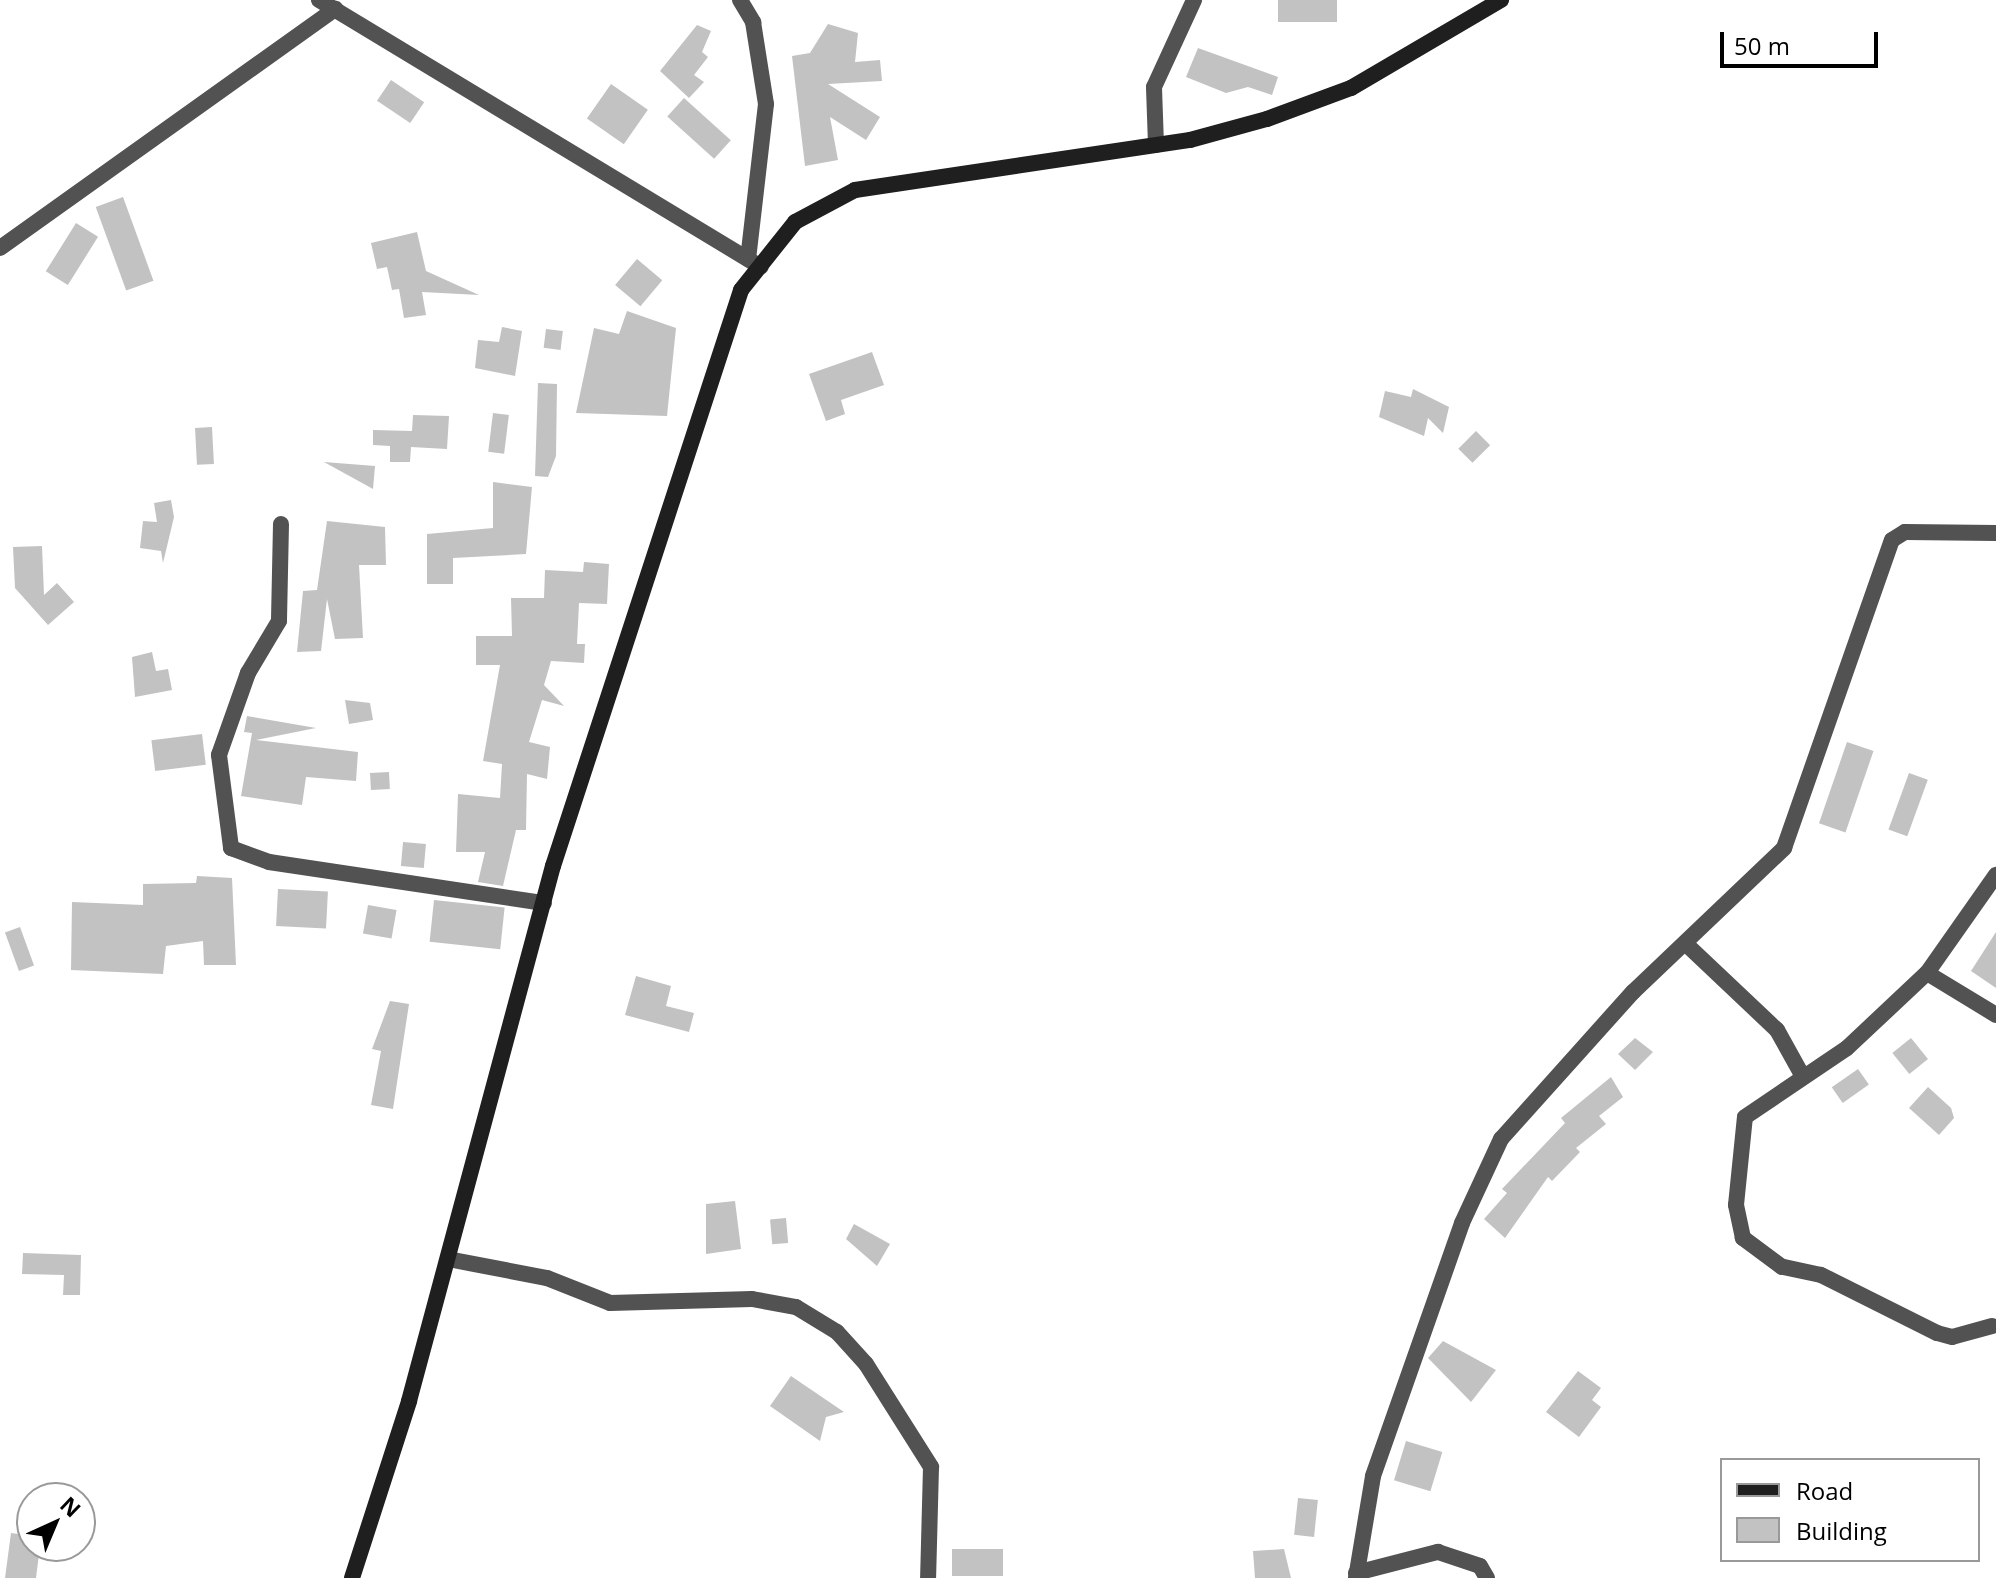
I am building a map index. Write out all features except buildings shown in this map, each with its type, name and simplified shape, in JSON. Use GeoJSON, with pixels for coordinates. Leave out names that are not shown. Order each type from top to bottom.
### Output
{"type":"FeatureCollection","features":[{"type":"Feature","properties":{"kind":"main road"},"geometry":{"type":"LineString","coordinates":[[352,1578],[448,1259],[544,903],[731,315],[754,263],[795,222],[855,190],[1156,145],[1267,119],[1351,88],[1501,0]]}},
{"type":"Feature","properties":{"kind":"street"},"geometry":{"type":"LineString","coordinates":[[319,0],[754,263],[766,104],[753,22],[740,0]]}},
{"type":"Feature","properties":{"kind":"street"},"geometry":{"type":"LineString","coordinates":[[1156,145],[1154,87],[1194,0]]}},
{"type":"Feature","properties":{"kind":"street"},"geometry":{"type":"LineString","coordinates":[[0,248],[335,9]]}},
{"type":"Feature","properties":{"kind":"street"},"geometry":{"type":"LineString","coordinates":[[281,524],[279,621],[248,673],[219,755],[231,848],[269,862],[544,903]]}},
{"type":"Feature","properties":{"kind":"street"},"geometry":{"type":"LineString","coordinates":[[1487,1578],[1480,1566],[1438,1552],[1356,1576],[1373,1476],[1481,1174],[1537,1095],[1784,848],[1892,540],[1905,532],[1996,533]]}},
{"type":"Feature","properties":{"kind":"street"},"geometry":{"type":"LineString","coordinates":[[1992,1326],[1952,1337],[1937,1333],[1821,1275],[1782,1267],[1743,1238],[1736,1205],[1745,1117],[1802,1075],[1847,1048],[1927,973],[1996,875]]}},
{"type":"Feature","properties":{"kind":"street"},"geometry":{"type":"LineString","coordinates":[[1686,944],[1777,1030],[1802,1075]]}},
{"type":"Feature","properties":{"kind":"street"},"geometry":{"type":"LineString","coordinates":[[1927,973],[1996,1015]]}},
{"type":"Feature","properties":{"kind":"street"},"geometry":{"type":"LineString","coordinates":[[448,1259],[547,1278],[610,1303],[752,1299],[796,1307],[837,1332],[866,1364],[931,1467],[928,1578]]}}]}
